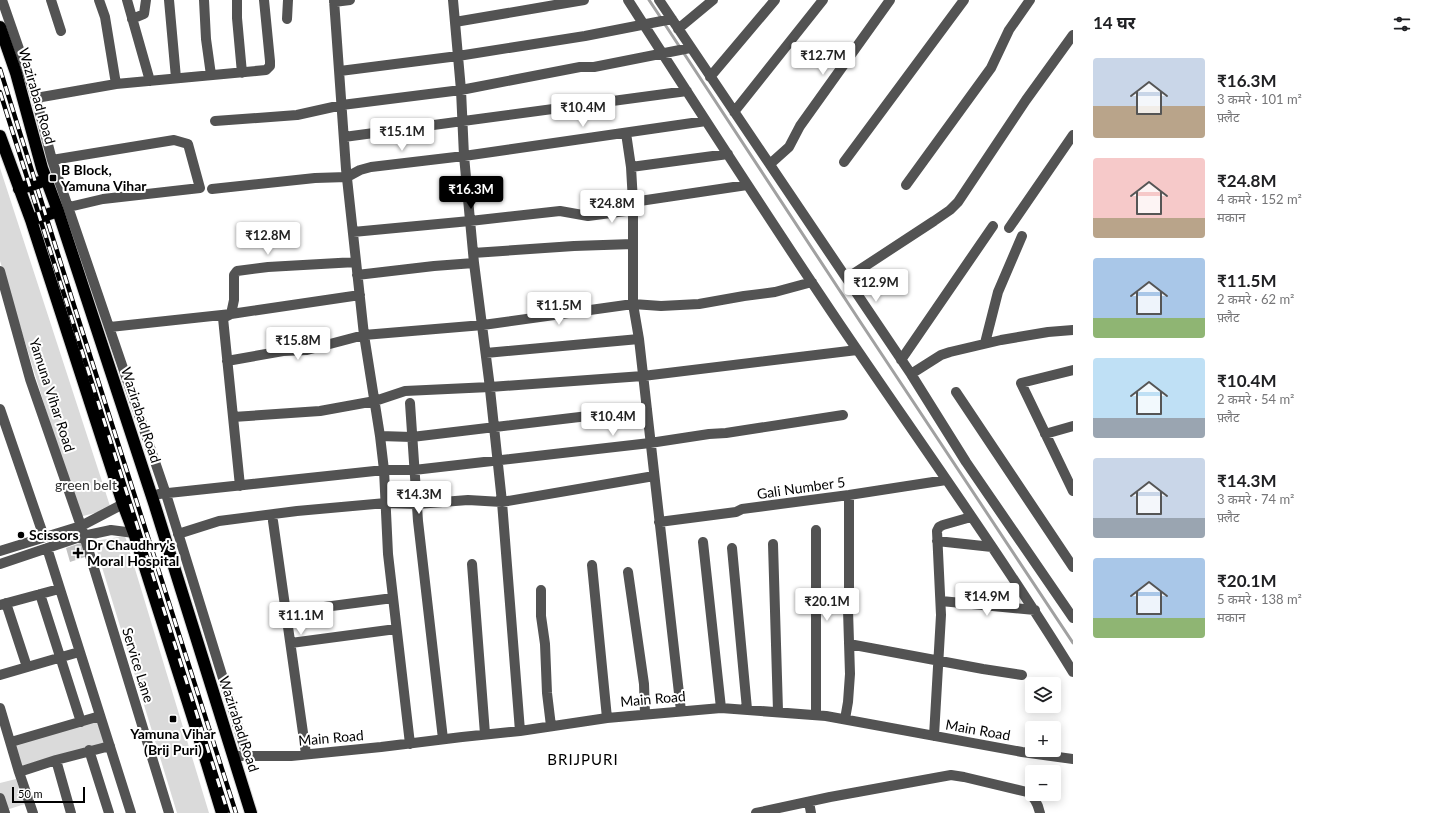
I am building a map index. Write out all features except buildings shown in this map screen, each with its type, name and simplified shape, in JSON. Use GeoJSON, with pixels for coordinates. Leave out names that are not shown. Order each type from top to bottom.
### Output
{"type":"FeatureCollection","features":[{"type":"Feature","properties":{"kind":"highway","name":"Wazirabad Road"},"geometry":{"type":"LineString","coordinates":[[0,27],[16,73],[46,180],[64,209],[151,495],[251,813]]}},
{"type":"Feature","properties":{"kind":"highway"},"geometry":{"type":"LineString","coordinates":[[0,136],[31,220],[123,504],[134,533],[222,813]]}},
{"type":"Feature","properties":{"kind":"highway"},"geometry":{"type":"LineString","coordinates":[[19,189],[46,180]]}},
{"type":"Feature","properties":{"kind":"highway"},"geometry":{"type":"LineString","coordinates":[[31,220],[64,209]]}},
{"type":"Feature","properties":{"kind":"street"},"geometry":{"type":"LineString","coordinates":[[2,0],[36,98],[64,209],[110,327],[166,494],[247,756]]}},
{"type":"Feature","properties":{"kind":"street"},"geometry":{"type":"LineString","coordinates":[[52,0],[61,31]]}},
{"type":"Feature","properties":{"kind":"street"},"geometry":{"type":"LineString","coordinates":[[100,0],[105,17],[116,84]]}},
{"type":"Feature","properties":{"kind":"street"},"geometry":{"type":"LineString","coordinates":[[127,0],[150,81]]}},
{"type":"Feature","properties":{"kind":"street"},"geometry":{"type":"LineString","coordinates":[[132,18],[144,14],[146,0]]}},
{"type":"Feature","properties":{"kind":"street"},"geometry":{"type":"LineString","coordinates":[[169,0],[176,78]]}},
{"type":"Feature","properties":{"kind":"street"},"geometry":{"type":"LineString","coordinates":[[204,0],[206,39],[211,75]]}},
{"type":"Feature","properties":{"kind":"street"},"geometry":{"type":"LineString","coordinates":[[237,0],[237,18],[242,73]]}},
{"type":"Feature","properties":{"kind":"street"},"geometry":{"type":"LineString","coordinates":[[36,98],[116,84],[266,70],[270,66],[270,61],[264,0]]}},
{"type":"Feature","properties":{"kind":"street"},"geometry":{"type":"LineString","coordinates":[[287,20],[288,0]]}},
{"type":"Feature","properties":{"kind":"street"},"geometry":{"type":"LineString","coordinates":[[350,0],[334,1],[347,177],[364,335],[375,401],[384,470],[388,554],[410,744]]}},
{"type":"Feature","properties":{"kind":"street"},"geometry":{"type":"LineString","coordinates":[[453,0],[461,90],[464,156],[474,263],[483,325],[502,502],[520,731]]}},
{"type":"Feature","properties":{"kind":"street"},"geometry":{"type":"LineString","coordinates":[[455,22],[584,0]]}},
{"type":"Feature","properties":{"kind":"street"},"geometry":{"type":"LineString","coordinates":[[628,0],[747,185],[857,350],[1035,610],[1073,672]]}},
{"type":"Feature","properties":{"kind":"street"},"geometry":{"type":"LineString","coordinates":[[659,0],[911,374],[966,462],[1073,618]]}},
{"type":"Feature","properties":{"kind":"street"},"geometry":{"type":"LineString","coordinates":[[678,29],[713,0]]}},
{"type":"Feature","properties":{"kind":"street"},"geometry":{"type":"LineString","coordinates":[[710,77],[775,0]]}},
{"type":"Feature","properties":{"kind":"street"},"geometry":{"type":"LineString","coordinates":[[734,112],[823,0]]}},
{"type":"Feature","properties":{"kind":"street"},"geometry":{"type":"LineString","coordinates":[[770,164],[789,147],[800,126],[890,0]]}},
{"type":"Feature","properties":{"kind":"street"},"geometry":{"type":"LineString","coordinates":[[844,162],[964,0]]}},
{"type":"Feature","properties":{"kind":"street"},"geometry":{"type":"LineString","coordinates":[[906,185],[991,68],[1009,30],[1030,0]]}},
{"type":"Feature","properties":{"kind":"street"},"geometry":{"type":"LineString","coordinates":[[340,71],[458,56],[585,36],[672,19]]}},
{"type":"Feature","properties":{"kind":"street"},"geometry":{"type":"LineString","coordinates":[[847,278],[934,221],[950,210],[958,202],[1026,100],[1073,35]]}},
{"type":"Feature","properties":{"kind":"street"},"geometry":{"type":"LineString","coordinates":[[215,121],[297,115],[342,105],[461,90],[580,67],[594,67],[690,48]]}},
{"type":"Feature","properties":{"kind":"street"},"geometry":{"type":"LineString","coordinates":[[344,136],[687,91]]}},
{"type":"Feature","properties":{"kind":"street"},"geometry":{"type":"LineString","coordinates":[[212,189],[315,178],[347,177],[360,170],[371,167],[464,156],[706,121]]}},
{"type":"Feature","properties":{"kind":"street"},"geometry":{"type":"LineString","coordinates":[[626,133],[631,167],[633,206],[633,304],[639,339],[681,710]]}},
{"type":"Feature","properties":{"kind":"street"},"geometry":{"type":"LineString","coordinates":[[1009,228],[1073,135]]}},
{"type":"Feature","properties":{"kind":"street"},"geometry":{"type":"LineString","coordinates":[[52,160],[174,140],[188,144],[200,188],[103,199],[64,209]]}},
{"type":"Feature","properties":{"kind":"street"},"geometry":{"type":"LineString","coordinates":[[631,167],[728,154]]}},
{"type":"Feature","properties":{"kind":"street"},"geometry":{"type":"LineString","coordinates":[[353,232],[560,211],[588,216],[633,206],[747,185]]}},
{"type":"Feature","properties":{"kind":"street"},"geometry":{"type":"LineString","coordinates":[[901,360],[993,226]]}},
{"type":"Feature","properties":{"kind":"street"},"geometry":{"type":"LineString","coordinates":[[985,343],[998,292],[1022,236]]}},
{"type":"Feature","properties":{"kind":"street"},"geometry":{"type":"LineString","coordinates":[[473,253],[574,246],[633,244]]}},
{"type":"Feature","properties":{"kind":"street"},"geometry":{"type":"LineString","coordinates":[[231,314],[234,300],[234,275],[237,272],[268,267],[356,262]]}},
{"type":"Feature","properties":{"kind":"street"},"geometry":{"type":"LineString","coordinates":[[357,275],[474,263]]}},
{"type":"Feature","properties":{"kind":"street","name":"Yamuna Vihar Road"},"geometry":{"type":"LineString","coordinates":[[0,271],[30,378],[82,531]]}},
{"type":"Feature","properties":{"kind":"street"},"geometry":{"type":"LineString","coordinates":[[227,360],[283,351],[307,350],[364,335],[483,325],[633,304],[662,306],[699,304],[774,292],[812,282]]}},
{"type":"Feature","properties":{"kind":"street"},"geometry":{"type":"LineString","coordinates":[[110,327],[231,314],[360,296]]}},
{"type":"Feature","properties":{"kind":"street"},"geometry":{"type":"LineString","coordinates":[[231,314],[223,318],[240,486]]}},
{"type":"Feature","properties":{"kind":"street"},"geometry":{"type":"LineString","coordinates":[[911,374],[941,356],[985,343],[1048,332],[1073,330]]}},
{"type":"Feature","properties":{"kind":"street"},"geometry":{"type":"LineString","coordinates":[[486,353],[639,339]]}},
{"type":"Feature","properties":{"kind":"street"},"geometry":{"type":"LineString","coordinates":[[233,417],[320,411],[375,401],[404,391],[490,387],[643,376],[857,350]]}},
{"type":"Feature","properties":{"kind":"street"},"geometry":{"type":"LineString","coordinates":[[1073,370],[1021,383],[1045,434],[1068,469],[1073,491]]}},
{"type":"Feature","properties":{"kind":"street"},"geometry":{"type":"LineString","coordinates":[[956,392],[1073,567]]}},
{"type":"Feature","properties":{"kind":"street"},"geometry":{"type":"LineString","coordinates":[[410,403],[417,504],[443,739]]}},
{"type":"Feature","properties":{"kind":"street"},"geometry":{"type":"LineString","coordinates":[[380,436],[412,437],[647,408]]}},
{"type":"Feature","properties":{"kind":"street"},"geometry":{"type":"LineString","coordinates":[[0,409],[44,538]]}},
{"type":"Feature","properties":{"kind":"street"},"geometry":{"type":"LineString","coordinates":[[151,495],[384,470],[414,470],[650,444],[843,415]]}},
{"type":"Feature","properties":{"kind":"street"},"geometry":{"type":"LineString","coordinates":[[1045,434],[1073,426]]}},
{"type":"Feature","properties":{"kind":"street"},"geometry":{"type":"LineString","coordinates":[[178,534],[219,521],[297,510],[468,500],[502,502],[654,476]]}},
{"type":"Feature","properties":{"kind":"street","name":"Gali Number 5"},"geometry":{"type":"LineString","coordinates":[[659,522],[736,512],[742,509],[946,480]]}},
{"type":"Feature","properties":{"kind":"street"},"geometry":{"type":"LineString","coordinates":[[845,719],[850,674],[849,495]]}},
{"type":"Feature","properties":{"kind":"street"},"geometry":{"type":"LineString","coordinates":[[0,564],[47,548],[82,531],[123,504]]}},
{"type":"Feature","properties":{"kind":"street"},"geometry":{"type":"LineString","coordinates":[[934,736],[941,601],[937,531],[939,527],[971,517]]}},
{"type":"Feature","properties":{"kind":"street"},"geometry":{"type":"LineString","coordinates":[[273,521],[306,754]]}},
{"type":"Feature","properties":{"kind":"street"},"geometry":{"type":"LineString","coordinates":[[0,551],[44,538],[82,531],[111,530],[134,533]]}},
{"type":"Feature","properties":{"kind":"street"},"geometry":{"type":"LineString","coordinates":[[816,530],[816,715]]}},
{"type":"Feature","properties":{"kind":"street","name":"Service Lane"},"geometry":{"type":"LineString","coordinates":[[82,531],[169,813]]}},
{"type":"Feature","properties":{"kind":"street"},"geometry":{"type":"LineString","coordinates":[[937,541],[992,547]]}},
{"type":"Feature","properties":{"kind":"street"},"geometry":{"type":"LineString","coordinates":[[703,542],[721,708]]}},
{"type":"Feature","properties":{"kind":"street"},"geometry":{"type":"LineString","coordinates":[[772,544],[778,712]]}},
{"type":"Feature","properties":{"kind":"street"},"geometry":{"type":"LineString","coordinates":[[47,548],[79,652],[132,813]]}},
{"type":"Feature","properties":{"kind":"street"},"geometry":{"type":"LineString","coordinates":[[732,548],[747,709]]}},
{"type":"Feature","properties":{"kind":"street"},"geometry":{"type":"LineString","coordinates":[[472,564],[485,734]]}},
{"type":"Feature","properties":{"kind":"street"},"geometry":{"type":"LineString","coordinates":[[592,565],[607,718]]}},
{"type":"Feature","properties":{"kind":"street"},"geometry":{"type":"LineString","coordinates":[[628,572],[644,684],[645,714]]}},
{"type":"Feature","properties":{"kind":"street"},"geometry":{"type":"LineString","coordinates":[[27,667],[3,604],[59,589]]}},
{"type":"Feature","properties":{"kind":"street"},"geometry":{"type":"LineString","coordinates":[[541,590],[541,616],[545,644],[547,694],[551,726]]}},
{"type":"Feature","properties":{"kind":"street"},"geometry":{"type":"LineString","coordinates":[[40,594],[81,722]]}},
{"type":"Feature","properties":{"kind":"street"},"geometry":{"type":"LineString","coordinates":[[286,612],[393,598]]}},
{"type":"Feature","properties":{"kind":"street"},"geometry":{"type":"LineString","coordinates":[[941,601],[1035,610]]}},
{"type":"Feature","properties":{"kind":"street"},"geometry":{"type":"LineString","coordinates":[[291,643],[396,629]]}},
{"type":"Feature","properties":{"kind":"street"},"geometry":{"type":"LineString","coordinates":[[849,644],[1022,675]]}},
{"type":"Feature","properties":{"kind":"street"},"geometry":{"type":"LineString","coordinates":[[0,675],[79,652]]}},
{"type":"Feature","properties":{"kind":"street"},"geometry":{"type":"LineString","coordinates":[[0,708],[33,813]]}},
{"type":"Feature","properties":{"kind":"street","name":"Main Road"},"geometry":{"type":"LineString","coordinates":[[234,756],[306,754],[410,744],[520,731],[607,718],[681,710],[721,708],[816,715],[845,719],[1022,752],[1073,759]]}},
{"type":"Feature","properties":{"kind":"street"},"geometry":{"type":"LineString","coordinates":[[11,742],[100,716]]}},
{"type":"Feature","properties":{"kind":"street"},"geometry":{"type":"LineString","coordinates":[[20,772],[89,750],[110,746]]}},
{"type":"Feature","properties":{"kind":"street"},"geometry":{"type":"LineString","coordinates":[[89,750],[109,813]]}},
{"type":"Feature","properties":{"kind":"street"},"geometry":{"type":"LineString","coordinates":[[56,760],[71,813]]}},
{"type":"Feature","properties":{"kind":"street"},"geometry":{"type":"LineString","coordinates":[[756,813],[957,775],[1027,792],[1037,801],[1040,813]]}},
{"type":"Feature","properties":{"kind":"street"},"geometry":{"type":"LineString","coordinates":[[0,798],[5,813]]}},
{"type":"Feature","properties":{"kind":"street"},"geometry":{"type":"LineString","coordinates":[[809,802],[811,813]]}},
{"type":"Feature","properties":{"kind":"green space","name":"green belt"},"geometry":{"type":"Polygon","coordinates":[[[0,168],[111,509],[79,517],[0,261],[0,168]]]}},
{"type":"Feature","properties":{"kind":"green space"},"geometry":{"type":"Polygon","coordinates":[[[125,536],[209,813],[177,813],[94,541],[125,536]]]}},
{"type":"Feature","properties":{"kind":"green space"},"geometry":{"type":"Polygon","coordinates":[[[100,716],[110,746],[19,772],[11,742],[100,716]]]}},
{"type":"Feature","properties":{"kind":"green space"},"geometry":{"type":"Polygon","coordinates":[[[16,779],[25,804],[0,812],[0,783],[16,779]]]}},
{"type":"Feature","properties":{"kind":"waterway"},"geometry":{"type":"LineString","coordinates":[[649,0],[661,18]]}},
{"type":"Feature","properties":{"kind":"waterway"},"geometry":{"type":"LineString","coordinates":[[664,23],[1073,643]]}},
{"type":"Feature","properties":{"kind":"railway"},"geometry":{"type":"LineString","coordinates":[[0,69],[236,813]]}},
{"type":"Feature","properties":{"kind":"railway"},"geometry":{"type":"LineString","coordinates":[[0,92],[228,813]]}},
{"type":"Feature","properties":{"kind":"place","name":"B Block, Yamuna Vihar"},"geometry":{"type":"Point","coordinates":[53,178]}},
{"type":"Feature","properties":{"kind":"place","name":"Scissors"},"geometry":{"type":"Point","coordinates":[21,535]}},
{"type":"Feature","properties":{"kind":"place","name":"Dr Chaudhry's Moral Hospital"},"geometry":{"type":"Point","coordinates":[78,553]}},
{"type":"Feature","properties":{"kind":"place","name":"Yamuna Vihar (Brij Puri)"},"geometry":{"type":"Point","coordinates":[173,719]}},
{"type":"Feature","properties":{"kind":"district","name":"BRIJPURI"},"geometry":{"type":"Point","coordinates":[583,760]}}]}
